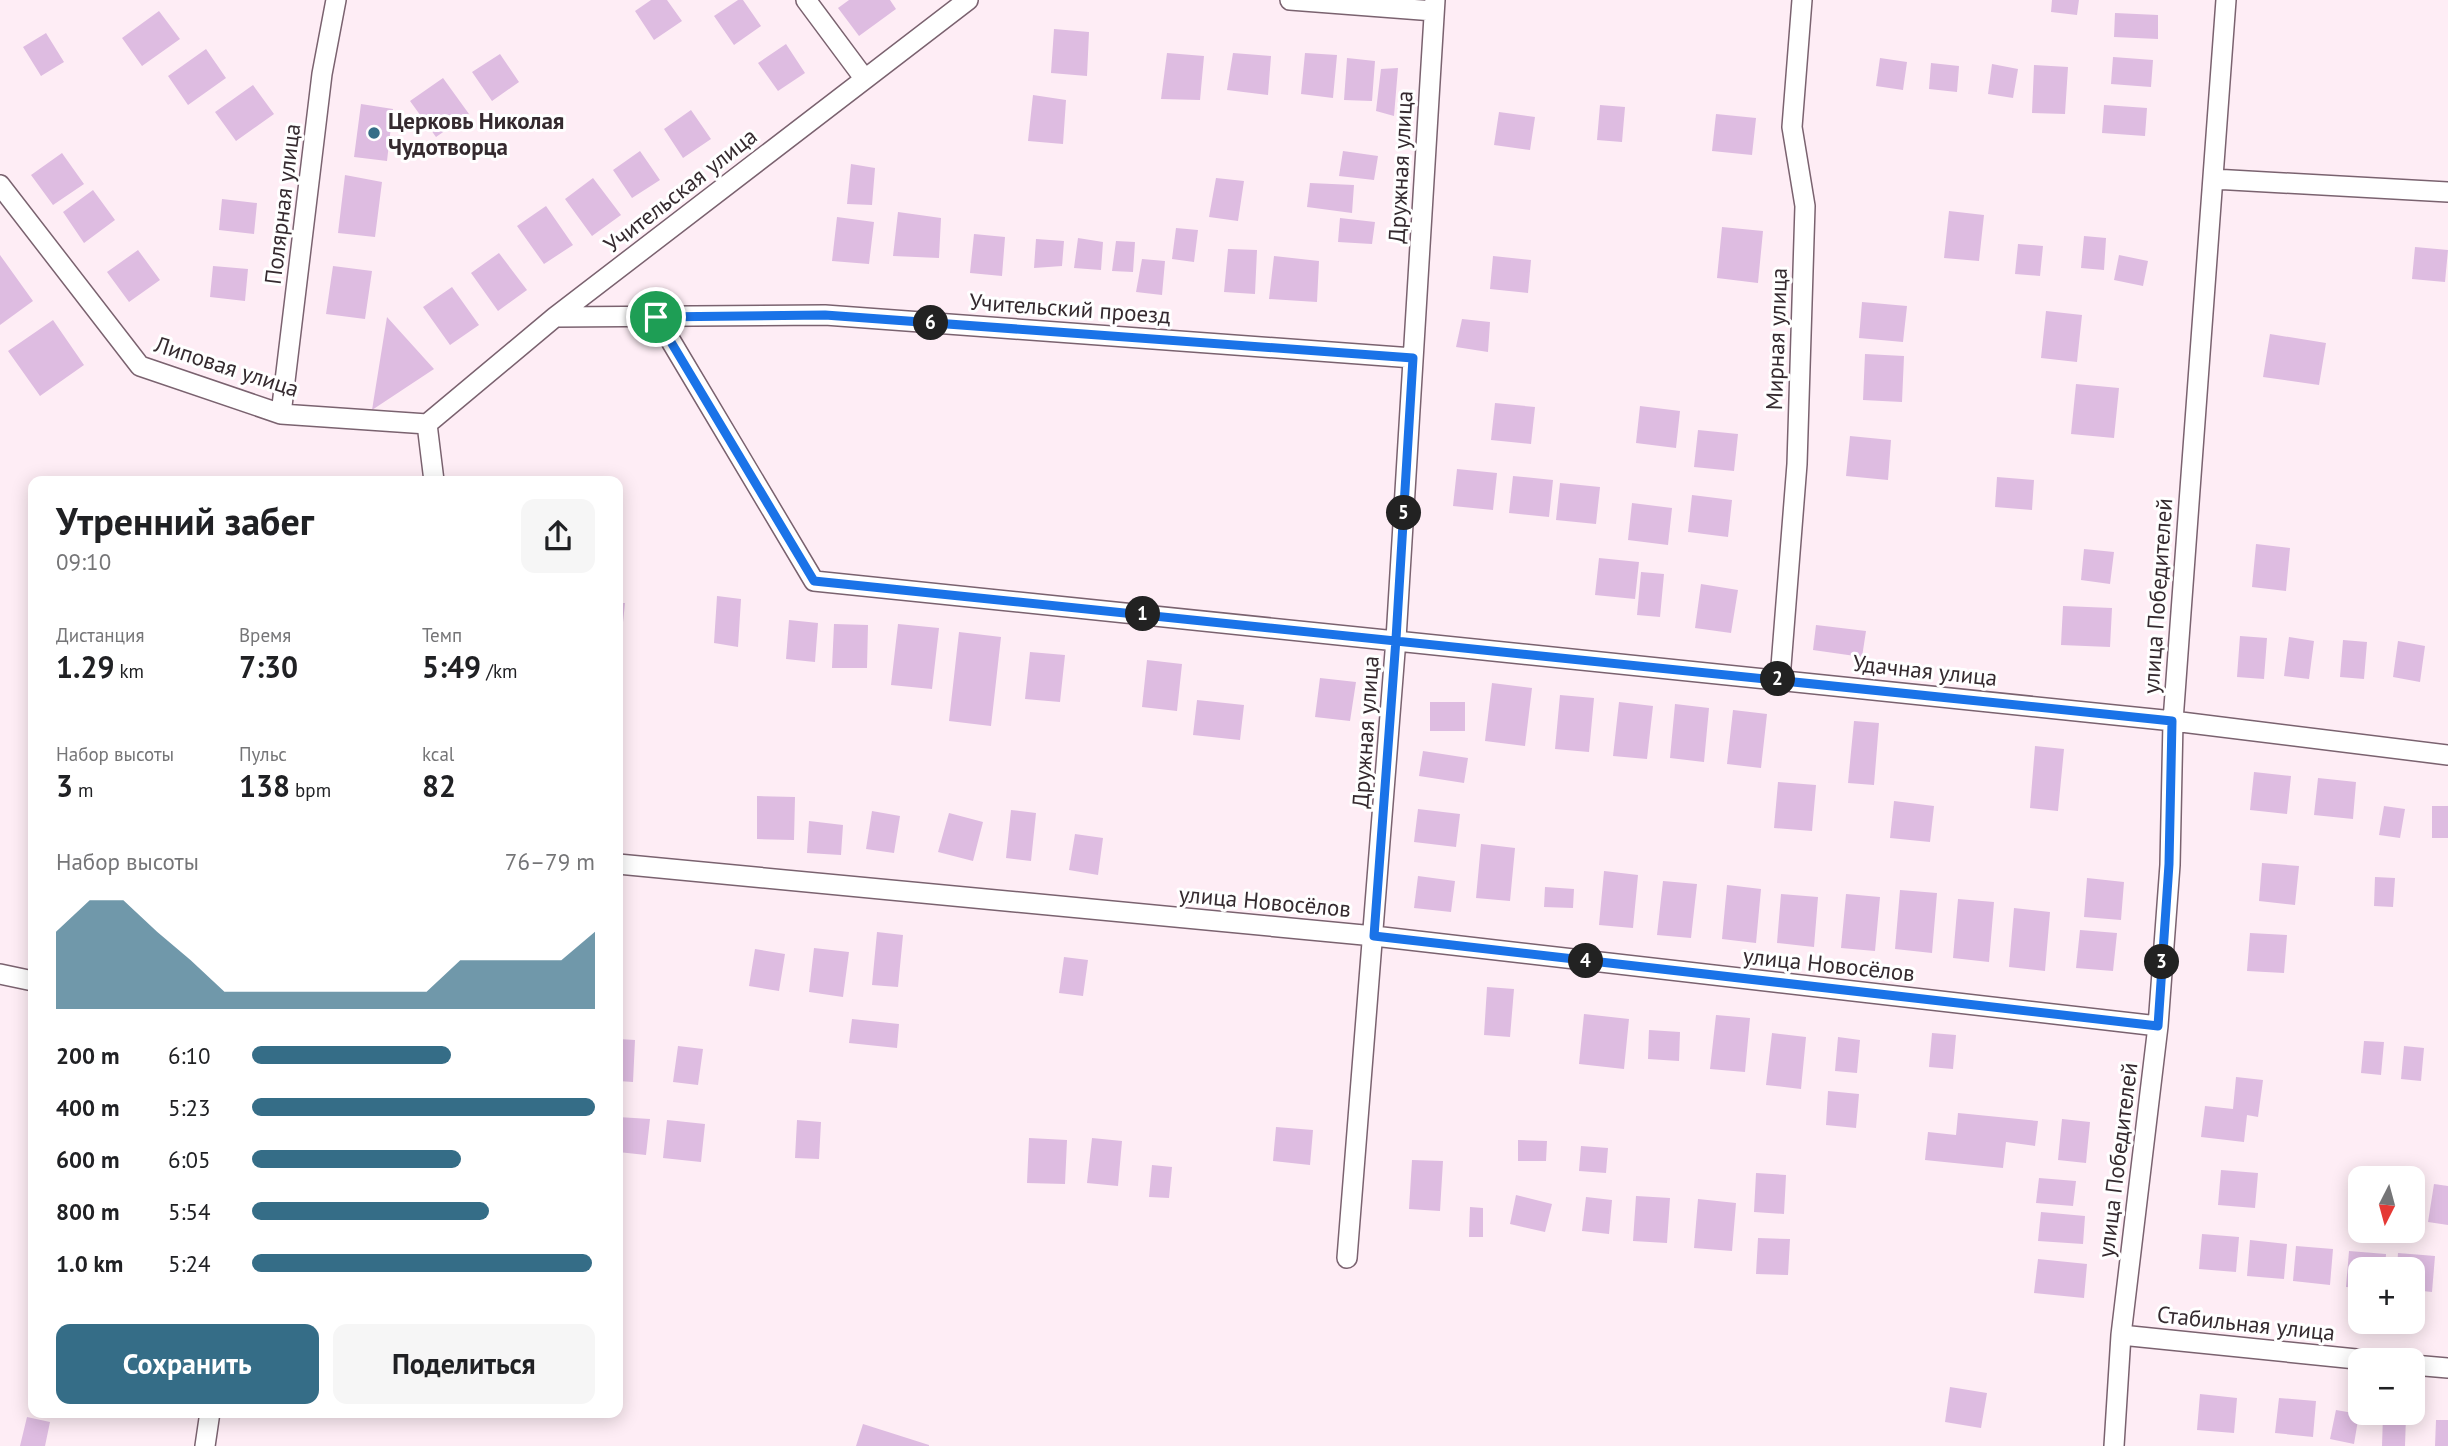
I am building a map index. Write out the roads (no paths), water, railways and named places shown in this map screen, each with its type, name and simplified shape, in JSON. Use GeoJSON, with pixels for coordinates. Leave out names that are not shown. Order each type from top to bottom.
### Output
{"type":"FeatureCollection","features":[{"type":"Feature","properties":{"kind":"street","name":"Полярная улица"},"geometry":{"type":"LineString","coordinates":[[281,414],[322,75],[336,0]]}},
{"type":"Feature","properties":{"kind":"street"},"geometry":{"type":"LineString","coordinates":[[806,0],[864,78]]}},
{"type":"Feature","properties":{"kind":"street","name":"Учительская улица"},"geometry":{"type":"LineString","coordinates":[[427,424],[555,317],[968,0]]}},
{"type":"Feature","properties":{"kind":"street"},"geometry":{"type":"LineString","coordinates":[[1290,0],[1435,5]]}},
{"type":"Feature","properties":{"kind":"street","name":"Мирная улица"},"geometry":{"type":"LineString","coordinates":[[1780,679],[1797,464],[1805,206],[1792,127],[1802,0]]}},
{"type":"Feature","properties":{"kind":"street","name":"улица Победителей"},"geometry":{"type":"LineString","coordinates":[[2113,1446],[2121,1335],[2158,1026],[2169,864],[2172,721],[2226,0]]}},
{"type":"Feature","properties":{"kind":"street","name":"Дружная улица"},"geometry":{"type":"LineString","coordinates":[[1347,1258],[1396,639],[1435,5]]}},
{"type":"Feature","properties":{"kind":"street"},"geometry":{"type":"LineString","coordinates":[[2213,179],[2448,192]]}},
{"type":"Feature","properties":{"kind":"street","name":"Липовая улица"},"geometry":{"type":"LineString","coordinates":[[0,185],[140,366],[281,414],[427,424]]}},
{"type":"Feature","properties":{"kind":"street","name":"Учительский проезд"},"geometry":{"type":"LineString","coordinates":[[555,317],[825,315],[1413,358]]}},
{"type":"Feature","properties":{"kind":"street","name":"Удачная улица"},"geometry":{"type":"LineString","coordinates":[[656,317],[814,581],[1780,679],[2172,721],[2448,755]]}},
{"type":"Feature","properties":{"kind":"street"},"geometry":{"type":"LineString","coordinates":[[427,424],[433,476]]}},
{"type":"Feature","properties":{"kind":"street","name":"улица Новосёлов"},"geometry":{"type":"LineString","coordinates":[[623,864],[1374,936],[2158,1026]]}},
{"type":"Feature","properties":{"kind":"street"},"geometry":{"type":"LineString","coordinates":[[0,974],[28,980]]}},
{"type":"Feature","properties":{"kind":"street","name":"Стабильная улица"},"geometry":{"type":"LineString","coordinates":[[2121,1335],[2348,1358]]}},
{"type":"Feature","properties":{"kind":"street"},"geometry":{"type":"LineString","coordinates":[[2425,1366],[2448,1368]]}},
{"type":"Feature","properties":{"kind":"street"},"geometry":{"type":"LineString","coordinates":[[205,1446],[209,1418]]}},
{"type":"Feature","properties":{"kind":"place","name":"Церковь Николая Чудотворца"},"geometry":{"type":"Point","coordinates":[374,133]}}]}
